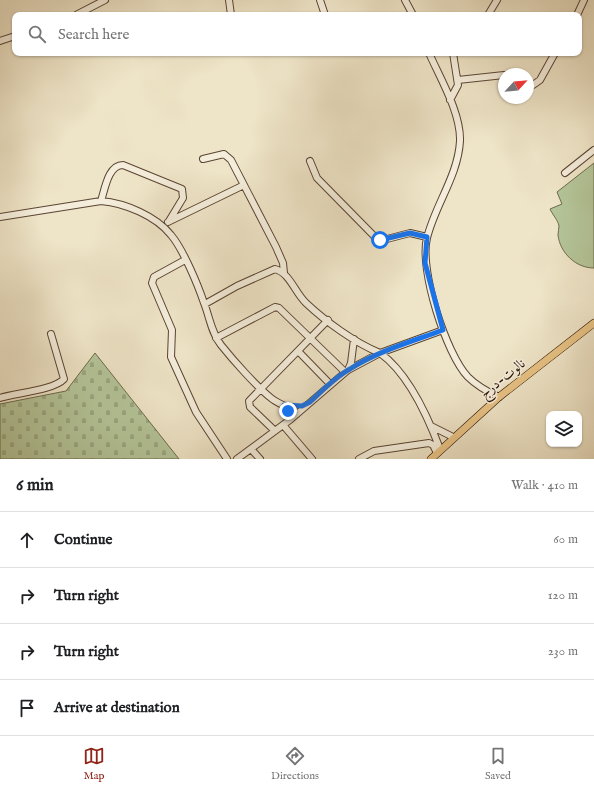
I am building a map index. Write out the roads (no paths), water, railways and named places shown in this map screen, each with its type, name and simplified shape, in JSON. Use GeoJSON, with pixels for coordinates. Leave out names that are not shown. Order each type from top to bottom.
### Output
{"type":"FeatureCollection","features":[{"type":"Feature","properties":{"kind":"main road","name":"نالوت-درج"},"geometry":{"type":"LineString","coordinates":[[431,459],[499,396],[594,323]]}},
{"type":"Feature","properties":{"kind":"street"},"geometry":{"type":"LineString","coordinates":[[82,12],[105,0]]}},
{"type":"Feature","properties":{"kind":"street"},"geometry":{"type":"LineString","coordinates":[[229,0],[231,12]]}},
{"type":"Feature","properties":{"kind":"street"},"geometry":{"type":"LineString","coordinates":[[320,0],[324,12]]}},
{"type":"Feature","properties":{"kind":"street"},"geometry":{"type":"LineString","coordinates":[[405,0],[411,12]]}},
{"type":"Feature","properties":{"kind":"street"},"geometry":{"type":"LineString","coordinates":[[489,0],[493,8]]}},
{"type":"Feature","properties":{"kind":"street"},"geometry":{"type":"LineString","coordinates":[[490,12],[497,0]]}},
{"type":"Feature","properties":{"kind":"street"},"geometry":{"type":"LineString","coordinates":[[578,12],[584,0]]}},
{"type":"Feature","properties":{"kind":"street"},"geometry":{"type":"LineString","coordinates":[[0,41],[12,37]]}},
{"type":"Feature","properties":{"kind":"street"},"geometry":{"type":"LineString","coordinates":[[430,56],[450,100],[459,126],[460,140],[458,157],[452,176],[427,237],[425,263],[443,330],[449,346],[468,377],[488,392],[499,396]]}},
{"type":"Feature","properties":{"kind":"street"},"geometry":{"type":"LineString","coordinates":[[450,100],[457,88],[458,80],[454,56]]}},
{"type":"Feature","properties":{"kind":"street"},"geometry":{"type":"LineString","coordinates":[[534,84],[537,83],[553,56]]}},
{"type":"Feature","properties":{"kind":"street"},"geometry":{"type":"LineString","coordinates":[[458,80],[498,76]]}},
{"type":"Feature","properties":{"kind":"street"},"geometry":{"type":"LineString","coordinates":[[565,173],[594,150]]}},
{"type":"Feature","properties":{"kind":"street"},"geometry":{"type":"LineString","coordinates":[[203,159],[221,154],[226,156],[244,185],[282,258],[284,273],[306,303],[354,339],[386,356],[403,378],[419,403],[431,426],[438,451]]}},
{"type":"Feature","properties":{"kind":"street"},"geometry":{"type":"LineString","coordinates":[[310,161],[317,178],[377,238],[383,240],[410,233],[427,237]]}},
{"type":"Feature","properties":{"kind":"street"},"geometry":{"type":"LineString","coordinates":[[101,201],[111,171],[115,166],[123,165],[182,190],[183,198],[169,221]]}},
{"type":"Feature","properties":{"kind":"street"},"geometry":{"type":"LineString","coordinates":[[161,225],[244,185]]}},
{"type":"Feature","properties":{"kind":"street"},"geometry":{"type":"LineString","coordinates":[[0,217],[101,201],[112,202],[161,225],[172,235],[185,260],[205,304],[208,320],[216,338],[260,388],[296,414]]}},
{"type":"Feature","properties":{"kind":"street"},"geometry":{"type":"LineString","coordinates":[[185,260],[154,277],[152,283],[172,330],[171,357],[196,412],[227,459]]}},
{"type":"Feature","properties":{"kind":"street"},"geometry":{"type":"LineString","coordinates":[[205,304],[269,270],[275,269],[284,273]]}},
{"type":"Feature","properties":{"kind":"street"},"geometry":{"type":"LineString","coordinates":[[216,338],[275,306],[347,371]]}},
{"type":"Feature","properties":{"kind":"street"},"geometry":{"type":"LineString","coordinates":[[275,431],[248,405],[249,401],[260,388],[298,352],[328,320]]}},
{"type":"Feature","properties":{"kind":"street"},"geometry":{"type":"LineString","coordinates":[[237,459],[291,419],[347,371],[380,353],[443,330]]}},
{"type":"Feature","properties":{"kind":"street"},"geometry":{"type":"LineString","coordinates":[[0,398],[49,386],[61,382],[64,379],[51,334]]}},
{"type":"Feature","properties":{"kind":"street"},"geometry":{"type":"LineString","coordinates":[[347,371],[351,363],[354,339]]}},
{"type":"Feature","properties":{"kind":"street"},"geometry":{"type":"LineString","coordinates":[[298,352],[330,384]]}},
{"type":"Feature","properties":{"kind":"street"},"geometry":{"type":"LineString","coordinates":[[286,406],[302,406],[310,402]]}},
{"type":"Feature","properties":{"kind":"street"},"geometry":{"type":"LineString","coordinates":[[286,406],[291,419]]}},
{"type":"Feature","properties":{"kind":"street"},"geometry":{"type":"LineString","coordinates":[[283,425],[312,459]]}},
{"type":"Feature","properties":{"kind":"street"},"geometry":{"type":"LineString","coordinates":[[431,426],[454,437]]}},
{"type":"Feature","properties":{"kind":"street"},"geometry":{"type":"LineString","coordinates":[[359,459],[374,451],[429,444],[433,445],[438,451]]}},
{"type":"Feature","properties":{"kind":"street"},"geometry":{"type":"LineString","coordinates":[[251,449],[260,459]]}}]}
